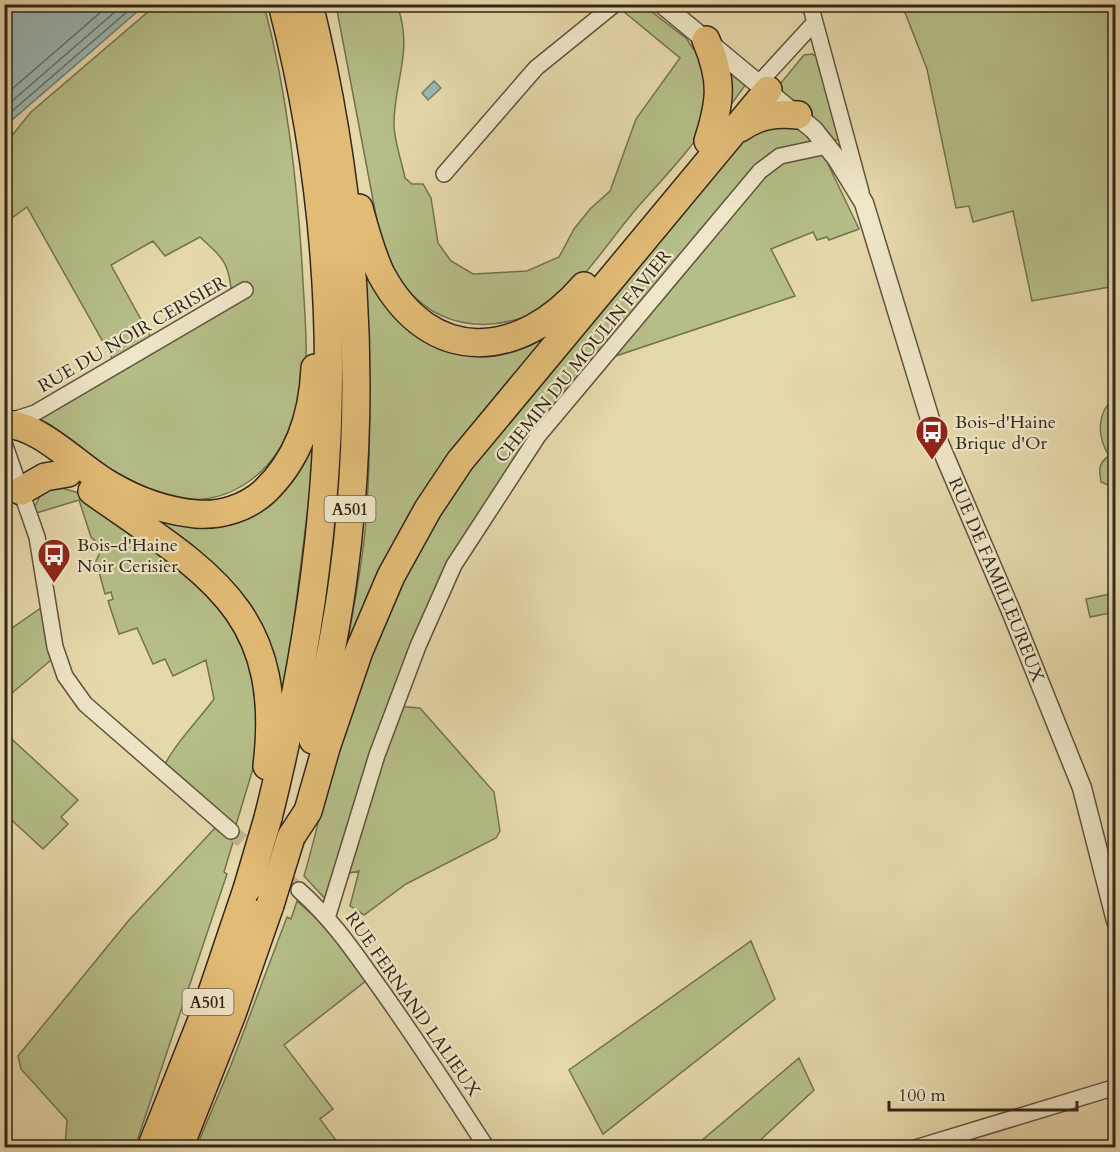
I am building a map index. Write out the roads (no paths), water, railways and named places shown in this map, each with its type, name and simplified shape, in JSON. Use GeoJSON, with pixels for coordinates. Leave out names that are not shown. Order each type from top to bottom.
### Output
{"type":"FeatureCollection","features":[{"type":"Feature","properties":{"kind":"highway","name":"A501"},"geometry":{"type":"LineString","coordinates":[[151,1148],[207,1007],[247,889],[268,818],[308,638],[324,511],[330,383],[327,287],[314,159],[295,54],[282,4]]}},
{"type":"Feature","properties":{"kind":"highway","name":"A501"},"geometry":{"type":"LineString","coordinates":[[179,1148],[232,1014],[291,837],[334,639],[350,516],[356,362],[351,254],[342,175],[321,54],[309,4]]}},
{"type":"Feature","properties":{"kind":"highway"},"geometry":{"type":"LineString","coordinates":[[706,40],[717,71],[720,138]]}},
{"type":"Feature","properties":{"kind":"highway"},"geometry":{"type":"LineString","coordinates":[[291,837],[308,811],[326,748],[359,651],[391,576],[428,509],[467,453],[763,87]]}},
{"type":"Feature","properties":{"kind":"highway"},"geometry":{"type":"LineString","coordinates":[[342,175],[358,207],[378,266],[397,297],[420,322],[439,333],[462,342],[489,344],[511,339],[531,330],[564,309],[720,138],[764,116],[778,113],[798,115]]}},
{"type":"Feature","properties":{"kind":"highway"},"geometry":{"type":"LineString","coordinates":[[4,424],[27,428],[109,485],[155,507],[204,514],[244,506],[257,498],[275,481],[304,432],[314,380],[317,325],[327,287]]}},
{"type":"Feature","properties":{"kind":"highway"},"geometry":{"type":"LineString","coordinates":[[4,438],[23,441],[201,571],[242,614],[262,656],[267,681],[270,740],[266,771],[268,818]]}},
{"type":"Feature","properties":{"kind":"highway"},"geometry":{"type":"LineString","coordinates":[[21,491],[45,477],[68,473]]}},
{"type":"Feature","properties":{"kind":"street"},"geometry":{"type":"LineString","coordinates":[[444,174],[536,68],[615,4]]}},
{"type":"Feature","properties":{"kind":"street","name":"RUE DE FAMILLEUREUX"},"geometry":{"type":"LineString","coordinates":[[662,4],[798,115],[827,146],[864,203]]}},
{"type":"Feature","properties":{"kind":"street","name":"RUE DE FAMILLEUREUX"},"geometry":{"type":"LineString","coordinates":[[810,4],[864,203],[936,439],[1011,611],[1082,788],[1116,921]]}},
{"type":"Feature","properties":{"kind":"street"},"geometry":{"type":"LineString","coordinates":[[763,87],[814,23]]}},
{"type":"Feature","properties":{"kind":"street","name":"CHEMIN DU MOULIN FAVIER"},"geometry":{"type":"LineString","coordinates":[[328,915],[377,754],[418,646],[454,565],[520,460],[760,171],[780,156],[827,146]]}},
{"type":"Feature","properties":{"kind":"street","name":"RUE DU NOIR CERISIER"},"geometry":{"type":"LineString","coordinates":[[4,424],[35,413],[245,290]]}},
{"type":"Feature","properties":{"kind":"street"},"geometry":{"type":"LineString","coordinates":[[4,444],[37,537],[55,647],[65,676],[85,704],[231,831]]}},
{"type":"Feature","properties":{"kind":"street","name":"RUE FERNAND LALIEUX"},"geometry":{"type":"LineString","coordinates":[[299,890],[328,915],[398,1011],[487,1148]]}},
{"type":"Feature","properties":{"kind":"street"},"geometry":{"type":"LineString","coordinates":[[915,1148],[1116,1087]]}},
{"type":"Feature","properties":{"kind":"water"},"geometry":{"type":"Polygon","coordinates":[[[13,4],[145,5],[5,126],[5,12],[13,4]]]}},
{"type":"Feature","properties":{"kind":"water"},"geometry":{"type":"Polygon","coordinates":[[[434,81],[441,88],[428,100],[422,93],[434,81]]]}},
{"type":"Feature","properties":{"kind":"tunnel"},"geometry":{"type":"LineString","coordinates":[[231,831],[299,890]]}},
{"type":"Feature","properties":{"kind":"place","name":"Bois-d'Haine Brique d'Or"},"geometry":{"type":"Point","coordinates":[932,461]}},
{"type":"Feature","properties":{"kind":"place","name":"Bois-d'Haine Noir Cerisier"},"geometry":{"type":"Point","coordinates":[54,584]}}]}
